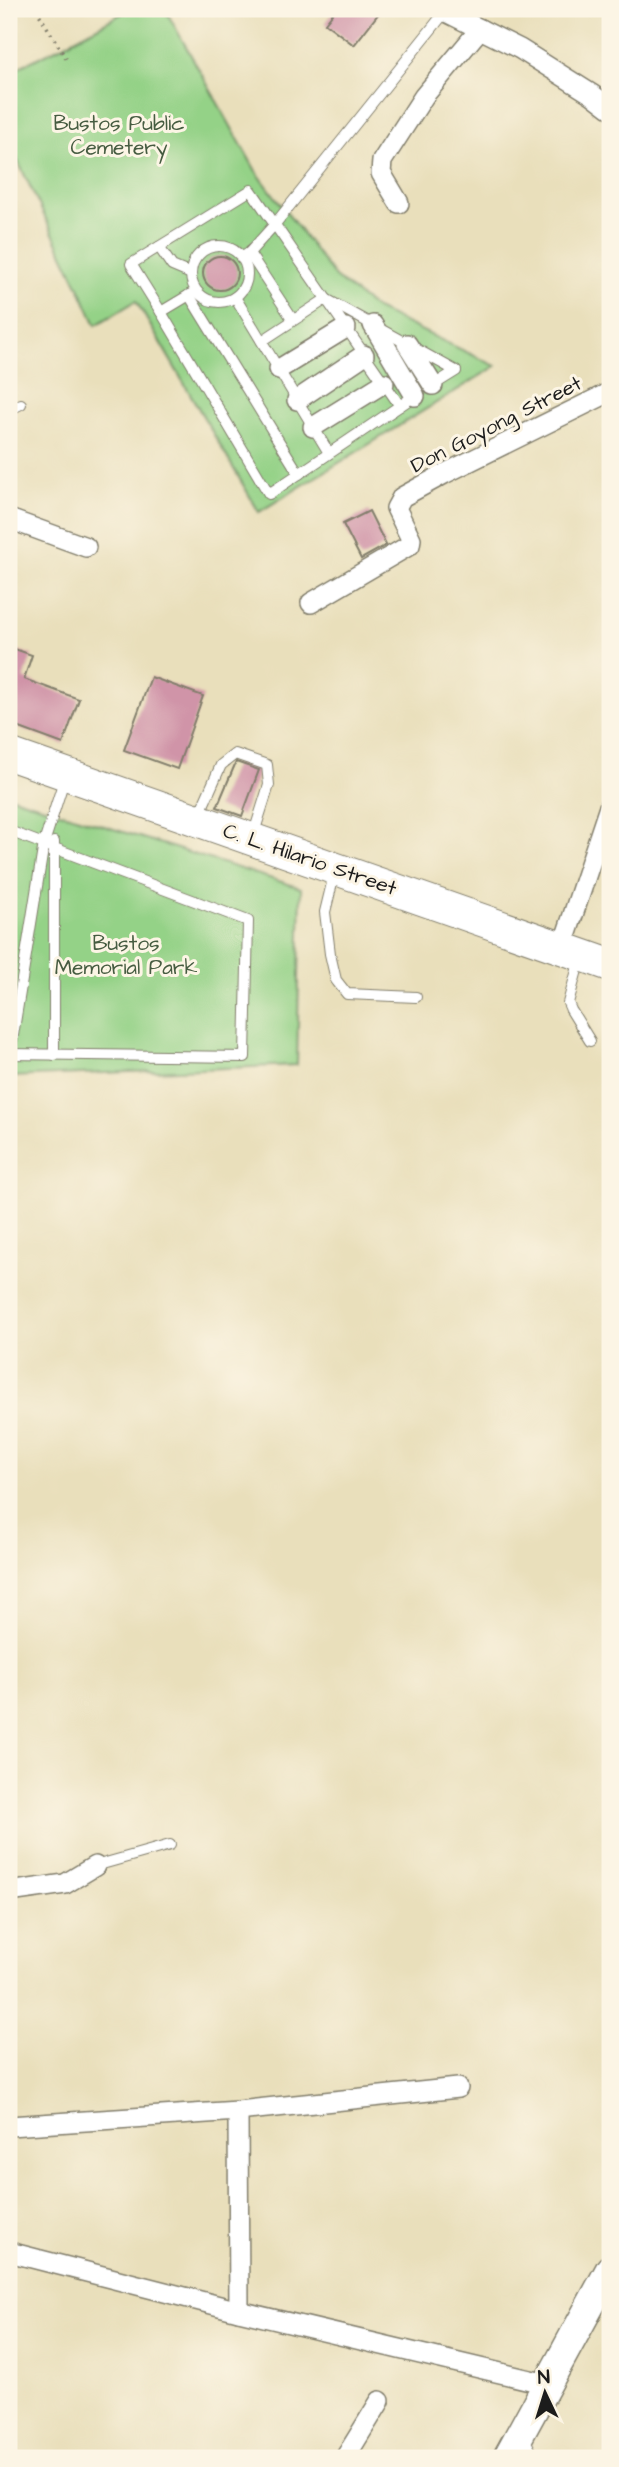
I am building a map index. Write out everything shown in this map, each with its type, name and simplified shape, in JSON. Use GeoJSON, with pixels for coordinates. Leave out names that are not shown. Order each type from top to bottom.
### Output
{"type":"FeatureCollection","features":[{"type":"Feature","properties":{"kind":"main road","name":"C. L. Hilario Street"},"geometry":{"type":"LineString","coordinates":[[9,754],[610,965]]}},
{"type":"Feature","properties":{"kind":"main road"},"geometry":{"type":"LineString","coordinates":[[508,2458],[610,2269]]}},
{"type":"Feature","properties":{"kind":"street"},"geometry":{"type":"LineString","coordinates":[[443,10],[520,49],[593,94],[610,108]]}},
{"type":"Feature","properties":{"kind":"street"},"geometry":{"type":"LineString","coordinates":[[399,202],[381,173],[382,162],[424,96],[480,29]]}},
{"type":"Feature","properties":{"kind":"street"},"geometry":{"type":"LineString","coordinates":[[373,325],[407,401]]}},
{"type":"Feature","properties":{"kind":"street"},"geometry":{"type":"LineString","coordinates":[[279,369],[346,328]]}},
{"type":"Feature","properties":{"kind":"street"},"geometry":{"type":"LineString","coordinates":[[407,344],[433,385]]}},
{"type":"Feature","properties":{"kind":"street"},"geometry":{"type":"LineString","coordinates":[[297,400],[364,355]]}},
{"type":"Feature","properties":{"kind":"street"},"geometry":{"type":"LineString","coordinates":[[313,427],[384,383]]}},
{"type":"Feature","properties":{"kind":"street","name":"Don Goyong Street"},"geometry":{"type":"LineString","coordinates":[[311,603],[410,545],[411,539],[396,508],[402,497],[610,392]]}},
{"type":"Feature","properties":{"kind":"street"},"geometry":{"type":"LineString","coordinates":[[9,519],[86,547]]}},
{"type":"Feature","properties":{"kind":"street"},"geometry":{"type":"LineString","coordinates":[[571,951],[610,804]]}},
{"type":"Feature","properties":{"kind":"street"},"geometry":{"type":"LineString","coordinates":[[9,1892],[65,1884],[95,1866]]}},
{"type":"Feature","properties":{"kind":"street"},"geometry":{"type":"LineString","coordinates":[[9,2126],[237,2111],[458,2088]]}},
{"type":"Feature","properties":{"kind":"street"},"geometry":{"type":"LineString","coordinates":[[237,2111],[239,2311]]}},
{"type":"Feature","properties":{"kind":"street"},"geometry":{"type":"LineString","coordinates":[[9,2252],[239,2311],[547,2384]]}},
{"type":"Feature","properties":{"kind":"street"},"geometry":{"type":"LineString","coordinates":[[345,2458],[380,2401]]}},
{"type":"Feature","properties":{"kind":"lane"},"geometry":{"type":"LineString","coordinates":[[192,293],[210,301],[228,301],[242,290],[247,274],[245,256],[275,224],[443,10]]}},
{"type":"Feature","properties":{"kind":"lane"},"geometry":{"type":"LineString","coordinates":[[326,299],[456,371],[269,494],[131,264],[251,190],[364,355],[384,383],[407,401]]}},
{"type":"Feature","properties":{"kind":"lane"},"geometry":{"type":"LineString","coordinates":[[159,247],[172,266],[191,274]]}},
{"type":"Feature","properties":{"kind":"lane"},"geometry":{"type":"LineString","coordinates":[[293,320],[245,256],[227,248],[210,248],[196,258],[191,274],[192,293],[299,474]]}},
{"type":"Feature","properties":{"kind":"lane"},"geometry":{"type":"LineString","coordinates":[[161,312],[192,293]]}},
{"type":"Feature","properties":{"kind":"lane"},"geometry":{"type":"LineString","coordinates":[[235,297],[329,453]]}},
{"type":"Feature","properties":{"kind":"lane"},"geometry":{"type":"LineString","coordinates":[[262,341],[326,299]]}},
{"type":"Feature","properties":{"kind":"lane"},"geometry":{"type":"LineString","coordinates":[[9,410],[21,404]]}},
{"type":"Feature","properties":{"kind":"lane"},"geometry":{"type":"LineString","coordinates":[[197,820],[221,765],[235,754],[267,765],[269,785],[252,839]]}},
{"type":"Feature","properties":{"kind":"lane"},"geometry":{"type":"LineString","coordinates":[[9,831],[49,845],[248,921],[245,1057],[9,1054],[49,845],[52,823],[66,775]]}},
{"type":"Feature","properties":{"kind":"lane"},"geometry":{"type":"LineString","coordinates":[[49,845],[54,1055]]}},
{"type":"Feature","properties":{"kind":"lane"},"geometry":{"type":"LineString","coordinates":[[335,867],[325,912],[336,980],[348,994],[416,997]]}},
{"type":"Feature","properties":{"kind":"lane"},"geometry":{"type":"LineString","coordinates":[[571,951],[568,1003],[590,1041]]}},
{"type":"Feature","properties":{"kind":"lane"},"geometry":{"type":"LineString","coordinates":[[95,1866],[170,1845]]}},
{"type":"Feature","properties":{"kind":"lane"},"geometry":{"type":"LineString","coordinates":[[521,2433],[534,2458]]}},
{"type":"Feature","properties":{"kind":"path"},"geometry":{"type":"LineString","coordinates":[[36,9],[67,60]]}},
{"type":"Feature","properties":{"kind":"green space","name":"Bustos Public Cemetery"},"geometry":{"type":"Polygon","coordinates":[[[130,9],[165,9],[256,171],[335,277],[376,309],[496,366],[259,512],[136,301],[96,325],[9,143],[9,72],[130,9]]]}},
{"type":"Feature","properties":{"kind":"green space","name":"Bustos Memorial Park"},"geometry":{"type":"Polygon","coordinates":[[[9,796],[301,888],[297,1065],[9,1077],[9,796]]]}},
{"type":"Feature","properties":{"kind":"building"},"geometry":{"type":"Polygon","coordinates":[[[336,9],[382,9],[354,45],[325,23],[336,9]]]}},
{"type":"Feature","properties":{"kind":"building"},"geometry":{"type":"Polygon","coordinates":[[[220,256],[232,261],[237,273],[232,285],[220,290],[208,285],[203,273],[208,261],[220,256]]]}},
{"type":"Feature","properties":{"kind":"building"},"geometry":{"type":"Polygon","coordinates":[[[369,511],[386,545],[361,559],[343,524],[369,511]]]}},
{"type":"Feature","properties":{"kind":"building"},"geometry":{"type":"Polygon","coordinates":[[[9,647],[32,655],[24,679],[79,699],[63,744],[9,724],[9,647]]]}},
{"type":"Feature","properties":{"kind":"building"},"geometry":{"type":"Polygon","coordinates":[[[151,677],[203,696],[177,769],[124,750],[151,677]]]}},
{"type":"Feature","properties":{"kind":"building"},"geometry":{"type":"Polygon","coordinates":[[[236,762],[259,770],[242,816],[217,807],[236,762]]]}}]}
